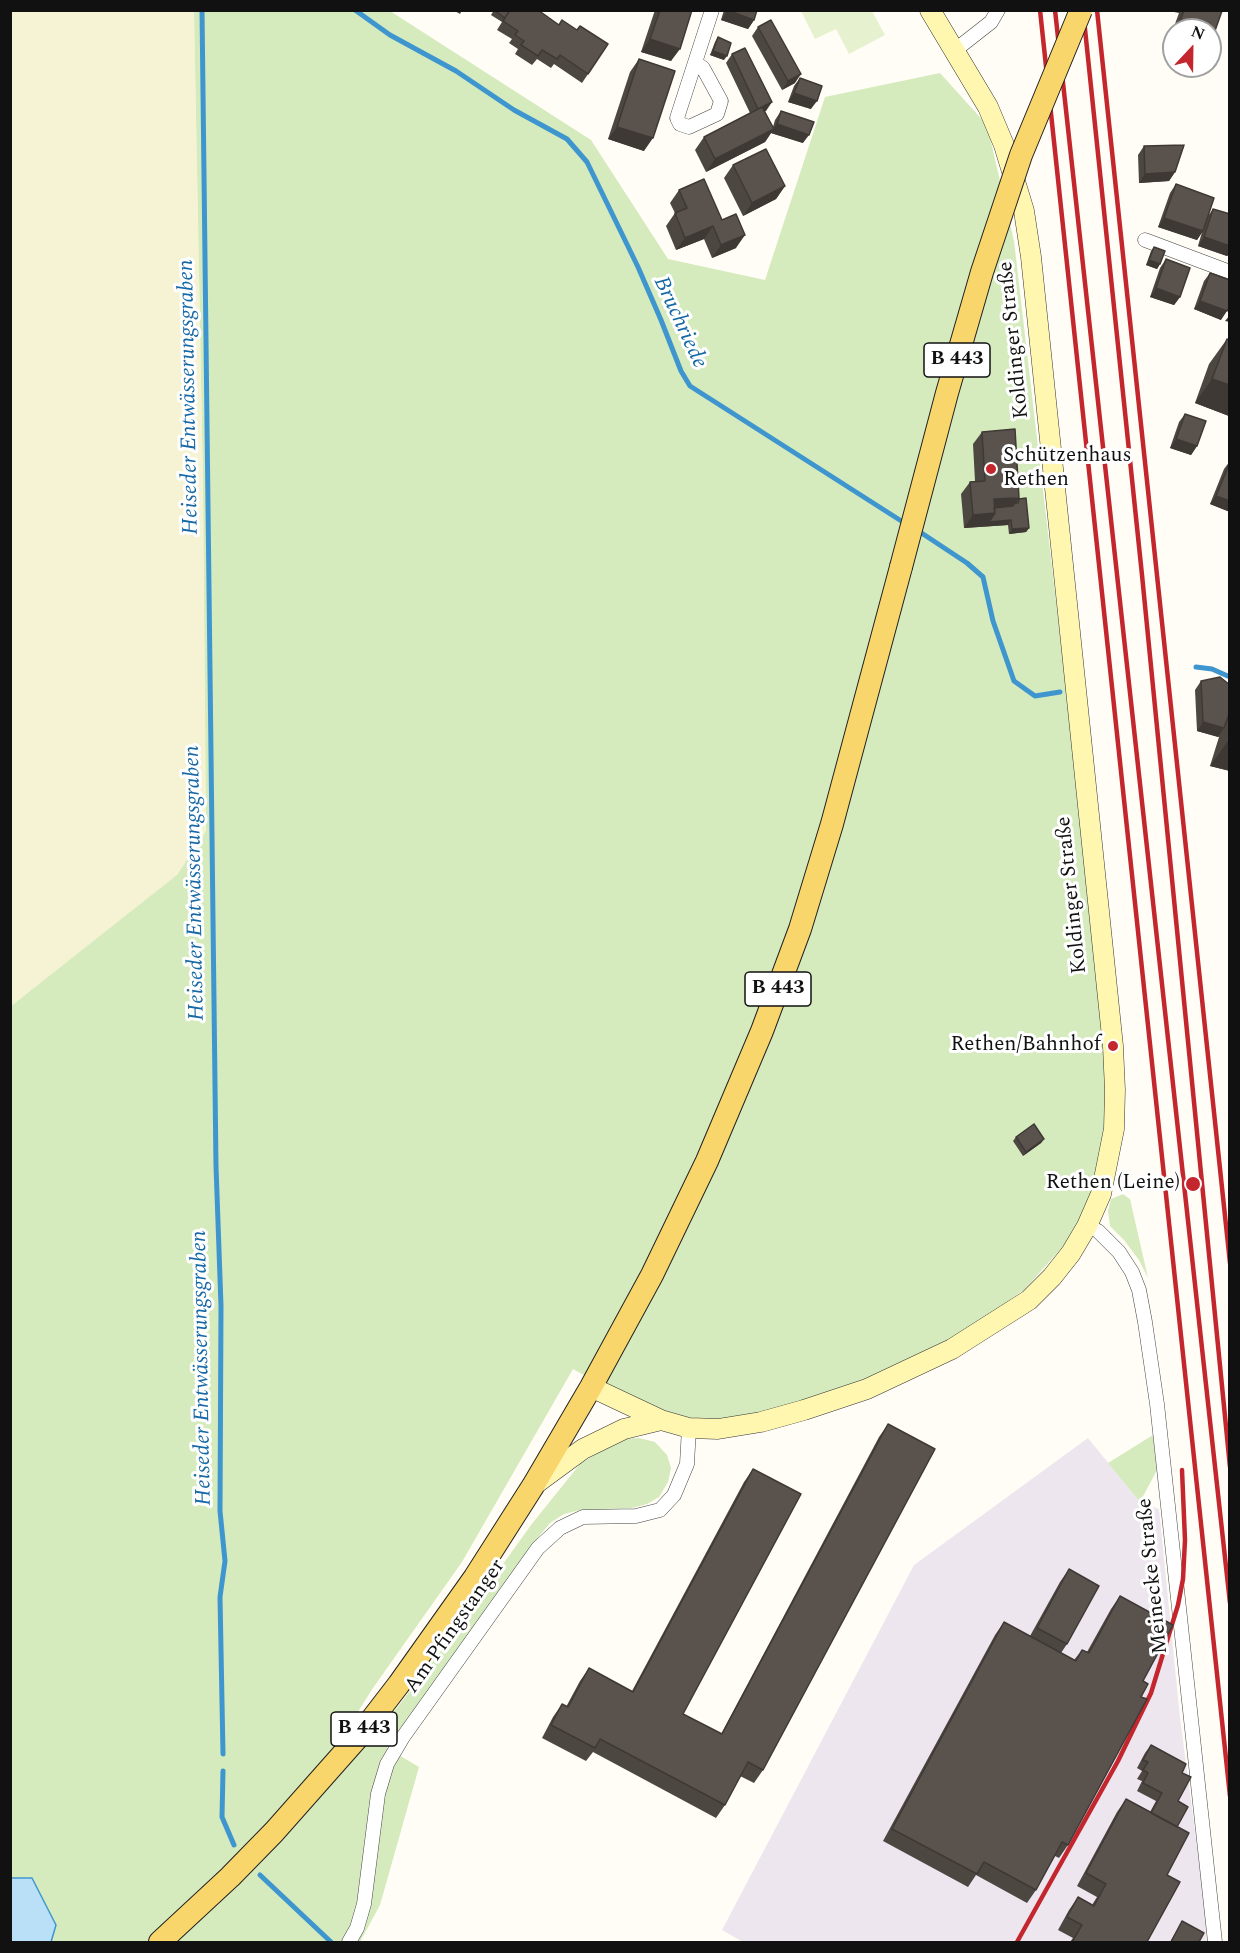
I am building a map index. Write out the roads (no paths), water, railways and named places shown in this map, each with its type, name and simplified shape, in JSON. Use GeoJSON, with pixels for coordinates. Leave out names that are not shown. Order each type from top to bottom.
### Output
{"type":"FeatureCollection","features":[{"type":"Feature","properties":{"kind":"main road","name":"B 443"},"geometry":{"type":"LineString","coordinates":[[160,1942],[230,1877],[274,1832],[358,1736],[438,1631],[533,1486],[591,1387],[652,1275],[707,1161],[762,1031],[800,929],[832,824],[947,393],[982,272],[1021,155],[1081,10]]}},
{"type":"Feature","properties":{"kind":"street"},"geometry":{"type":"LineString","coordinates":[[696,63],[712,10]]}},
{"type":"Feature","properties":{"kind":"street","name":"Koldinger Straße"},"geometry":{"type":"LineString","coordinates":[[591,1387],[661,1420],[689,1428],[718,1430],[804,1410],[867,1389],[952,1349],[1029,1300],[1052,1277],[1071,1253],[1087,1226],[1101,1194],[1109,1162],[1114,1129],[1114,1068],[1031,256],[1024,211],[1004,145],[988,107],[930,10]]}},
{"type":"Feature","properties":{"kind":"street"},"geometry":{"type":"LineString","coordinates":[[954,51],[991,22],[998,10]]}},
{"type":"Feature","properties":{"kind":"street"},"geometry":{"type":"LineString","coordinates":[[1146,240],[1230,272]]}},
{"type":"Feature","properties":{"kind":"street","name":"Meinecke Straße"},"geometry":{"type":"LineString","coordinates":[[1087,1226],[1098,1231],[1119,1252],[1132,1272],[1139,1290],[1145,1322],[1156,1393],[1215,1942]]}},
{"type":"Feature","properties":{"kind":"street"},"geometry":{"type":"LineString","coordinates":[[533,1486],[583,1449],[624,1429],[661,1420]]}},
{"type":"Feature","properties":{"kind":"street","name":"Am Pfingstanger"},"geometry":{"type":"LineString","coordinates":[[349,1942],[357,1928],[364,1904],[378,1794],[387,1764],[403,1737],[538,1548],[560,1528],[584,1517],[636,1516],[660,1510],[674,1495],[687,1464],[689,1428]]}},
{"type":"Feature","properties":{"kind":"water"},"geometry":{"type":"Polygon","coordinates":[[[11,1878],[32,1878],[56,1925],[51,1942],[11,1942],[11,1878]]]}},
{"type":"Feature","properties":{"kind":"waterway","name":"Heiseder Entwässerungsgraben"},"geometry":{"type":"LineString","coordinates":[[202,10],[216,1166],[221,1306],[220,1511],[225,1561],[220,1597],[223,1754]]}},
{"type":"Feature","properties":{"kind":"waterway","name":"Bruchriede"},"geometry":{"type":"LineString","coordinates":[[355,10],[390,35],[456,71],[514,110],[567,139],[587,162],[638,267],[681,371],[690,386],[906,524]]}},
{"type":"Feature","properties":{"kind":"waterway","name":"Bruchriede"},"geometry":{"type":"LineString","coordinates":[[917,530],[967,563],[983,577],[993,621],[1014,681],[1035,696],[1060,692]]}},
{"type":"Feature","properties":{"kind":"waterway","name":"Bruchriede"},"geometry":{"type":"LineString","coordinates":[[1196,667],[1212,669],[1230,677]]}},
{"type":"Feature","properties":{"kind":"waterway","name":"Heiseder Entwässerungsgraben"},"geometry":{"type":"LineString","coordinates":[[223,1771],[222,1817],[234,1845]]}},
{"type":"Feature","properties":{"kind":"waterway","name":"Heiseder Entwässerungsgraben"},"geometry":{"type":"LineString","coordinates":[[260,1875],[331,1942]]}},
{"type":"Feature","properties":{"kind":"tram line"},"geometry":{"type":"LineString","coordinates":[[1230,899],[1230,957]]}},
{"type":"Feature","properties":{"kind":"railway"},"geometry":{"type":"LineString","coordinates":[[1040,10],[1230,1796]]}},
{"type":"Feature","properties":{"kind":"railway"},"geometry":{"type":"LineString","coordinates":[[1055,10],[1230,1603]]}},
{"type":"Feature","properties":{"kind":"railway"},"geometry":{"type":"LineString","coordinates":[[1083,10],[1142,575],[1230,1467]]}},
{"type":"Feature","properties":{"kind":"railway"},"geometry":{"type":"LineString","coordinates":[[1097,10],[1230,1263]]}},
{"type":"Feature","properties":{"kind":"railway"},"geometry":{"type":"LineString","coordinates":[[1017,1942],[1118,1761],[1151,1693],[1178,1605],[1183,1579],[1185,1540],[1182,1470]]}},
{"type":"Feature","properties":{"kind":"place","name":"Schützenhaus Rethen"},"geometry":{"type":"Point","coordinates":[991,469]}},
{"type":"Feature","properties":{"kind":"place","name":"Rethen/Bahnhof"},"geometry":{"type":"Point","coordinates":[1113,1046]}},
{"type":"Feature","properties":{"kind":"place","name":"Rethen (Leine)"},"geometry":{"type":"Point","coordinates":[1193,1184]}}]}
